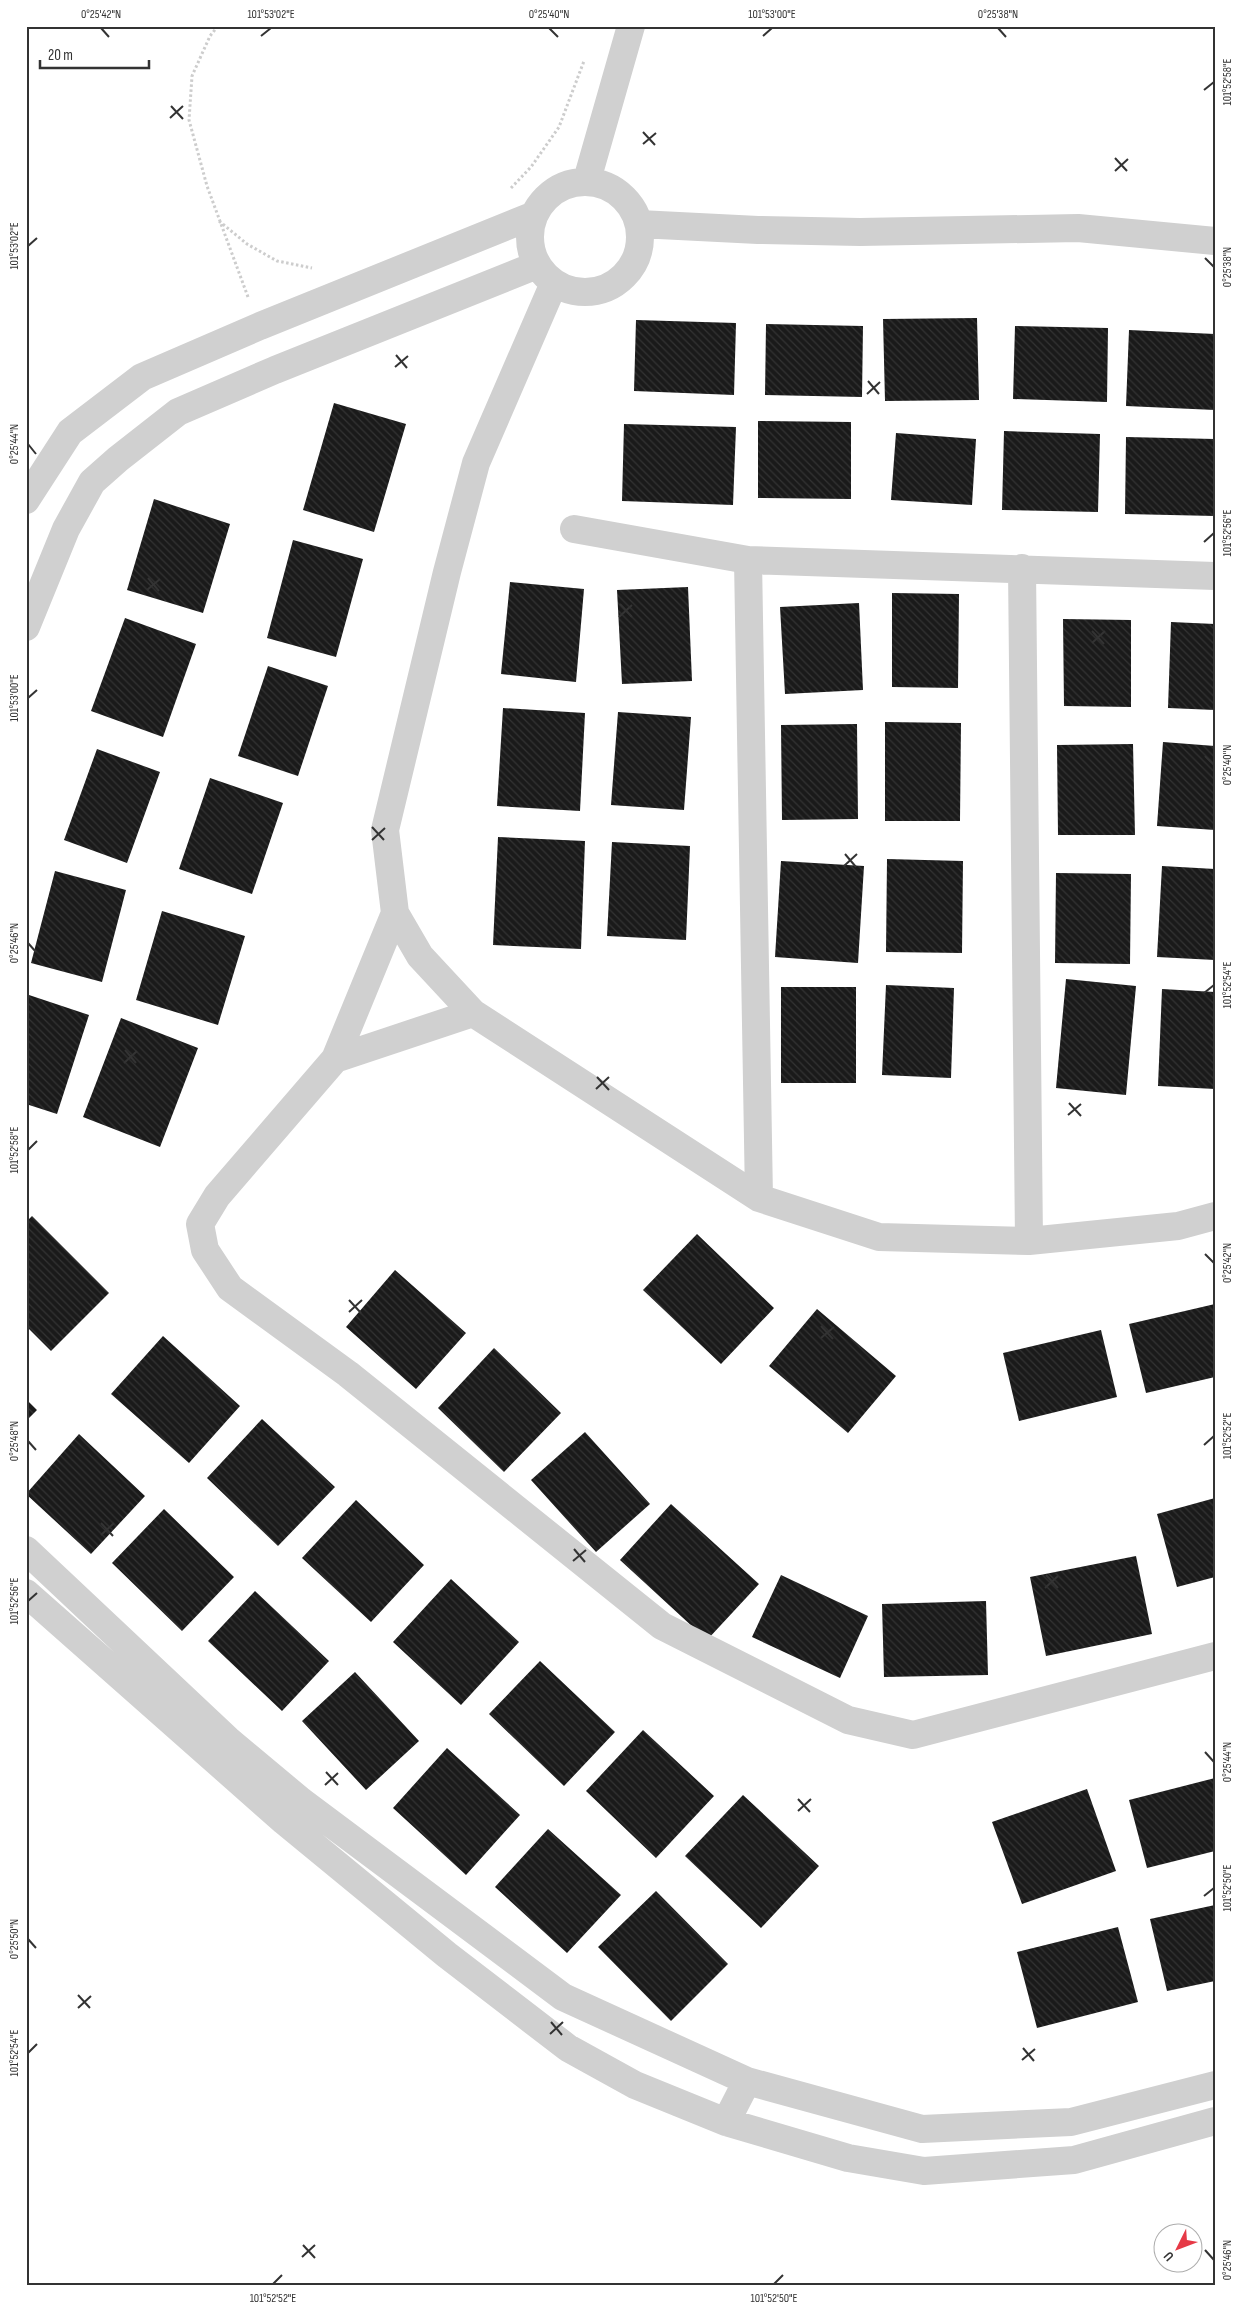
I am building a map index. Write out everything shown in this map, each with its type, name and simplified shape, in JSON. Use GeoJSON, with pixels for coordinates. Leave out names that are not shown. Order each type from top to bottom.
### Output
{"type":"FeatureCollection","features":[{"type":"Feature","properties":{"kind":"street"},"geometry":{"type":"LineString","coordinates":[[587,180],[631,26]]}},
{"type":"Feature","properties":{"kind":"street"},"geometry":{"type":"LineString","coordinates":[[26,500],[70,432],[142,377],[260,326],[532,216],[554,189],[587,180],[610,187],[628,203],[639,224],[638,250],[626,274],[604,289],[578,292],[545,274],[529,241],[532,216]]}},
{"type":"Feature","properties":{"kind":"street"},"geometry":{"type":"LineString","coordinates":[[639,224],[758,230],[860,232],[1078,228],[1215,241]]}},
{"type":"Feature","properties":{"kind":"street"},"geometry":{"type":"LineString","coordinates":[[26,626],[66,530],[92,482],[178,412],[275,370],[545,274]]}},
{"type":"Feature","properties":{"kind":"street"},"geometry":{"type":"LineString","coordinates":[[545,274],[476,463],[447,572],[385,830],[396,913],[420,956],[473,1014],[759,1198],[879,1237],[1029,1241],[1178,1226],[1215,1216]]}},
{"type":"Feature","properties":{"kind":"street"},"geometry":{"type":"LineString","coordinates":[[574,529],[748,560],[1215,576]]}},
{"type":"Feature","properties":{"kind":"street"},"geometry":{"type":"LineString","coordinates":[[748,560],[759,1198]]}},
{"type":"Feature","properties":{"kind":"street"},"geometry":{"type":"LineString","coordinates":[[1022,568],[1029,1241]]}},
{"type":"Feature","properties":{"kind":"street"},"geometry":{"type":"LineString","coordinates":[[396,913],[335,1060],[217,1196],[200,1224],[205,1250],[230,1288],[348,1374],[662,1626],[848,1720],[914,1735],[1215,1656]]}},
{"type":"Feature","properties":{"kind":"street"},"geometry":{"type":"LineString","coordinates":[[335,1060],[473,1014]]}},
{"type":"Feature","properties":{"kind":"street"},"geometry":{"type":"LineString","coordinates":[[26,1550],[228,1740],[292,1811],[564,1997],[747,2081],[922,2129],[1071,2122],[1215,2085]]}},
{"type":"Feature","properties":{"kind":"street"},"geometry":{"type":"LineString","coordinates":[[26,1593],[292,1811],[447,1956],[568,2048],[635,2085],[726,2122],[848,2158],[924,2171],[1074,2160],[1215,2121]]}},
{"type":"Feature","properties":{"kind":"street"},"geometry":{"type":"LineString","coordinates":[[726,2122],[747,2081]]}},
{"type":"Feature","properties":{"kind":"street"},"geometry":{"type":"LineString","coordinates":[[1071,2122],[1074,2160]]}},
{"type":"Feature","properties":{"kind":"path"},"geometry":{"type":"LineString","coordinates":[[218,26],[210,36],[192,76],[189,120],[206,186],[260,326]]}},
{"type":"Feature","properties":{"kind":"path"},"geometry":{"type":"LineString","coordinates":[[505,193],[531,167],[559,127],[584,61]]}},
{"type":"Feature","properties":{"kind":"path"},"geometry":{"type":"LineString","coordinates":[[219,221],[247,244],[277,261],[315,269]]}},
{"type":"Feature","properties":{"kind":"building"},"geometry":{"type":"Polygon","coordinates":[[[977,318],[979,400],[885,401],[883,319],[977,318]]]}},
{"type":"Feature","properties":{"kind":"building"},"geometry":{"type":"Polygon","coordinates":[[[636,320],[736,323],[734,395],[634,391],[636,320]]]}},
{"type":"Feature","properties":{"kind":"building"},"geometry":{"type":"Polygon","coordinates":[[[766,324],[863,326],[862,397],[765,395],[766,324]]]}},
{"type":"Feature","properties":{"kind":"building"},"geometry":{"type":"Polygon","coordinates":[[[1015,326],[1108,328],[1107,402],[1013,399],[1015,326]]]}},
{"type":"Feature","properties":{"kind":"building"},"geometry":{"type":"Polygon","coordinates":[[[1129,330],[1215,334],[1215,410],[1126,406],[1129,330]]]}},
{"type":"Feature","properties":{"kind":"building"},"geometry":{"type":"Polygon","coordinates":[[[334,403],[406,424],[374,532],[303,510],[334,403]]]}},
{"type":"Feature","properties":{"kind":"building"},"geometry":{"type":"Polygon","coordinates":[[[758,421],[851,422],[851,499],[758,498],[758,421]]]}},
{"type":"Feature","properties":{"kind":"building"},"geometry":{"type":"Polygon","coordinates":[[[624,424],[736,427],[733,505],[622,501],[624,424]]]}},
{"type":"Feature","properties":{"kind":"building"},"geometry":{"type":"Polygon","coordinates":[[[1004,431],[1100,434],[1098,512],[1002,510],[1004,431]]]}},
{"type":"Feature","properties":{"kind":"building"},"geometry":{"type":"Polygon","coordinates":[[[896,433],[976,439],[972,505],[891,500],[896,433]]]}},
{"type":"Feature","properties":{"kind":"building"},"geometry":{"type":"Polygon","coordinates":[[[1126,437],[1215,439],[1215,516],[1125,514],[1126,437]]]}},
{"type":"Feature","properties":{"kind":"building"},"geometry":{"type":"Polygon","coordinates":[[[154,499],[230,524],[203,613],[127,590],[154,499]]]}},
{"type":"Feature","properties":{"kind":"building"},"geometry":{"type":"Polygon","coordinates":[[[293,540],[363,559],[336,657],[267,638],[293,540]]]}},
{"type":"Feature","properties":{"kind":"building"},"geometry":{"type":"Polygon","coordinates":[[[510,582],[584,589],[576,682],[501,674],[510,582]]]}},
{"type":"Feature","properties":{"kind":"building"},"geometry":{"type":"Polygon","coordinates":[[[688,587],[692,681],[622,684],[617,590],[688,587]]]}},
{"type":"Feature","properties":{"kind":"building"},"geometry":{"type":"Polygon","coordinates":[[[892,593],[959,594],[958,688],[892,687],[892,593]]]}},
{"type":"Feature","properties":{"kind":"building"},"geometry":{"type":"Polygon","coordinates":[[[859,603],[863,690],[785,694],[780,607],[859,603]]]}},
{"type":"Feature","properties":{"kind":"building"},"geometry":{"type":"Polygon","coordinates":[[[125,618],[196,644],[163,737],[91,711],[125,618]]]}},
{"type":"Feature","properties":{"kind":"building"},"geometry":{"type":"Polygon","coordinates":[[[1063,619],[1131,620],[1131,707],[1064,706],[1063,619]]]}},
{"type":"Feature","properties":{"kind":"building"},"geometry":{"type":"Polygon","coordinates":[[[1171,622],[1215,624],[1215,710],[1168,708],[1171,622]]]}},
{"type":"Feature","properties":{"kind":"building"},"geometry":{"type":"Polygon","coordinates":[[[268,666],[328,686],[298,776],[238,756],[268,666]]]}},
{"type":"Feature","properties":{"kind":"building"},"geometry":{"type":"Polygon","coordinates":[[[503,708],[585,713],[580,811],[497,806],[503,708]]]}},
{"type":"Feature","properties":{"kind":"building"},"geometry":{"type":"Polygon","coordinates":[[[618,712],[691,717],[684,810],[611,805],[618,712]]]}},
{"type":"Feature","properties":{"kind":"building"},"geometry":{"type":"Polygon","coordinates":[[[885,722],[961,723],[960,821],[885,821],[885,722]]]}},
{"type":"Feature","properties":{"kind":"building"},"geometry":{"type":"Polygon","coordinates":[[[857,724],[858,819],[782,820],[781,725],[857,724]]]}},
{"type":"Feature","properties":{"kind":"building"},"geometry":{"type":"Polygon","coordinates":[[[1163,742],[1215,746],[1215,830],[1157,826],[1163,742]]]}},
{"type":"Feature","properties":{"kind":"building"},"geometry":{"type":"Polygon","coordinates":[[[1133,744],[1135,835],[1058,835],[1057,745],[1133,744]]]}},
{"type":"Feature","properties":{"kind":"building"},"geometry":{"type":"Polygon","coordinates":[[[97,749],[160,772],[127,863],[64,840],[97,749]]]}},
{"type":"Feature","properties":{"kind":"building"},"geometry":{"type":"Polygon","coordinates":[[[210,778],[283,803],[252,894],[179,869],[210,778]]]}},
{"type":"Feature","properties":{"kind":"building"},"geometry":{"type":"Polygon","coordinates":[[[498,837],[585,841],[581,949],[493,945],[498,837]]]}},
{"type":"Feature","properties":{"kind":"building"},"geometry":{"type":"Polygon","coordinates":[[[612,842],[690,846],[686,940],[607,936],[612,842]]]}},
{"type":"Feature","properties":{"kind":"building"},"geometry":{"type":"Polygon","coordinates":[[[887,859],[963,861],[962,953],[886,952],[887,859]]]}},
{"type":"Feature","properties":{"kind":"building"},"geometry":{"type":"Polygon","coordinates":[[[781,861],[864,866],[858,963],[775,957],[781,861]]]}},
{"type":"Feature","properties":{"kind":"building"},"geometry":{"type":"Polygon","coordinates":[[[1162,866],[1215,869],[1215,960],[1157,957],[1162,866]]]}},
{"type":"Feature","properties":{"kind":"building"},"geometry":{"type":"Polygon","coordinates":[[[55,871],[126,890],[102,982],[31,963],[55,871]]]}},
{"type":"Feature","properties":{"kind":"building"},"geometry":{"type":"Polygon","coordinates":[[[1056,873],[1131,874],[1130,964],[1055,963],[1056,873]]]}},
{"type":"Feature","properties":{"kind":"building"},"geometry":{"type":"Polygon","coordinates":[[[162,911],[245,936],[218,1025],[136,1000],[162,911]]]}},
{"type":"Feature","properties":{"kind":"building"},"geometry":{"type":"Polygon","coordinates":[[[1066,979],[1136,986],[1126,1095],[1056,1088],[1066,979]]]}},
{"type":"Feature","properties":{"kind":"building"},"geometry":{"type":"Polygon","coordinates":[[[886,985],[954,988],[951,1078],[882,1075],[886,985]]]}},
{"type":"Feature","properties":{"kind":"building"},"geometry":{"type":"Polygon","coordinates":[[[781,987],[856,987],[856,1083],[781,1083],[781,987]]]}},
{"type":"Feature","properties":{"kind":"building"},"geometry":{"type":"Polygon","coordinates":[[[1162,989],[1215,992],[1215,1089],[1158,1086],[1162,989]]]}},
{"type":"Feature","properties":{"kind":"building"},"geometry":{"type":"Polygon","coordinates":[[[26,994],[89,1015],[57,1114],[26,1104],[26,994]]]}},
{"type":"Feature","properties":{"kind":"building"},"geometry":{"type":"Polygon","coordinates":[[[121,1018],[198,1048],[160,1147],[83,1117],[121,1018]]]}},
{"type":"Feature","properties":{"kind":"building"},"geometry":{"type":"Polygon","coordinates":[[[32,1216],[109,1293],[51,1351],[26,1326],[26,1222],[32,1216]]]}},
{"type":"Feature","properties":{"kind":"building"},"geometry":{"type":"Polygon","coordinates":[[[697,1234],[774,1308],[721,1364],[643,1290],[697,1234]]]}},
{"type":"Feature","properties":{"kind":"building"},"geometry":{"type":"Polygon","coordinates":[[[395,1270],[466,1333],[416,1389],[346,1327],[395,1270]]]}},
{"type":"Feature","properties":{"kind":"building"},"geometry":{"type":"Polygon","coordinates":[[[1215,1304],[1215,1377],[1146,1393],[1129,1324],[1215,1304]]]}},
{"type":"Feature","properties":{"kind":"building"},"geometry":{"type":"Polygon","coordinates":[[[817,1309],[896,1376],[848,1433],[769,1366],[817,1309]]]}},
{"type":"Feature","properties":{"kind":"building"},"geometry":{"type":"Polygon","coordinates":[[[1101,1330],[1117,1397],[1019,1421],[1003,1353],[1101,1330]]]}},
{"type":"Feature","properties":{"kind":"building"},"geometry":{"type":"Polygon","coordinates":[[[163,1336],[240,1406],[189,1463],[111,1394],[163,1336]]]}},
{"type":"Feature","properties":{"kind":"building"},"geometry":{"type":"Polygon","coordinates":[[[494,1348],[561,1413],[504,1472],[438,1408],[494,1348]]]}},
{"type":"Feature","properties":{"kind":"building"},"geometry":{"type":"Polygon","coordinates":[[[26,1399],[37,1410],[26,1421],[26,1399]]]}},
{"type":"Feature","properties":{"kind":"building"},"geometry":{"type":"Polygon","coordinates":[[[262,1419],[335,1487],[278,1546],[207,1478],[262,1419]]]}},
{"type":"Feature","properties":{"kind":"building"},"geometry":{"type":"Polygon","coordinates":[[[585,1432],[650,1504],[596,1552],[531,1480],[585,1432]]]}},
{"type":"Feature","properties":{"kind":"building"},"geometry":{"type":"Polygon","coordinates":[[[79,1434],[145,1496],[91,1554],[26,1494],[79,1434]]]}},
{"type":"Feature","properties":{"kind":"building"},"geometry":{"type":"Polygon","coordinates":[[[1215,1498],[1215,1577],[1177,1587],[1157,1514],[1215,1498]]]}},
{"type":"Feature","properties":{"kind":"building"},"geometry":{"type":"Polygon","coordinates":[[[356,1500],[424,1565],[371,1622],[302,1558],[356,1500]]]}},
{"type":"Feature","properties":{"kind":"building"},"geometry":{"type":"Polygon","coordinates":[[[671,1504],[759,1584],[707,1640],[620,1560],[671,1504]]]}},
{"type":"Feature","properties":{"kind":"building"},"geometry":{"type":"Polygon","coordinates":[[[164,1509],[234,1577],[182,1631],[112,1563],[164,1509]]]}},
{"type":"Feature","properties":{"kind":"building"},"geometry":{"type":"Polygon","coordinates":[[[1136,1556],[1152,1634],[1046,1656],[1030,1577],[1136,1556]]]}},
{"type":"Feature","properties":{"kind":"building"},"geometry":{"type":"Polygon","coordinates":[[[781,1575],[868,1616],[840,1678],[752,1637],[781,1575]]]}},
{"type":"Feature","properties":{"kind":"building"},"geometry":{"type":"Polygon","coordinates":[[[451,1579],[519,1642],[461,1705],[393,1642],[451,1579]]]}},
{"type":"Feature","properties":{"kind":"building"},"geometry":{"type":"Polygon","coordinates":[[[255,1591],[329,1661],[282,1711],[208,1641],[255,1591]]]}},
{"type":"Feature","properties":{"kind":"building"},"geometry":{"type":"Polygon","coordinates":[[[986,1601],[988,1675],[884,1677],[882,1604],[986,1601]]]}},
{"type":"Feature","properties":{"kind":"building"},"geometry":{"type":"Polygon","coordinates":[[[540,1661],[615,1732],[564,1786],[489,1714],[540,1661]]]}},
{"type":"Feature","properties":{"kind":"building"},"geometry":{"type":"Polygon","coordinates":[[[355,1672],[419,1741],[366,1790],[302,1721],[355,1672]]]}},
{"type":"Feature","properties":{"kind":"building"},"geometry":{"type":"Polygon","coordinates":[[[643,1730],[714,1796],[656,1858],[586,1791],[643,1730]]]}},
{"type":"Feature","properties":{"kind":"building"},"geometry":{"type":"Polygon","coordinates":[[[447,1748],[520,1815],[466,1875],[393,1808],[447,1748]]]}},
{"type":"Feature","properties":{"kind":"building"},"geometry":{"type":"Polygon","coordinates":[[[1215,1778],[1215,1851],[1147,1868],[1129,1800],[1215,1778]]]}},
{"type":"Feature","properties":{"kind":"building"},"geometry":{"type":"Polygon","coordinates":[[[1087,1789],[1116,1871],[1022,1904],[992,1822],[1087,1789]]]}},
{"type":"Feature","properties":{"kind":"building"},"geometry":{"type":"Polygon","coordinates":[[[743,1795],[819,1866],[761,1928],[685,1856],[743,1795]]]}},
{"type":"Feature","properties":{"kind":"building"},"geometry":{"type":"Polygon","coordinates":[[[548,1829],[621,1895],[567,1953],[495,1887],[548,1829]]]}},
{"type":"Feature","properties":{"kind":"building"},"geometry":{"type":"Polygon","coordinates":[[[656,1891],[728,1964],[671,2021],[598,1947],[656,1891]]]}},
{"type":"Feature","properties":{"kind":"building"},"geometry":{"type":"Polygon","coordinates":[[[1215,1905],[1215,1981],[1167,1991],[1150,1919],[1215,1905]]]}},
{"type":"Feature","properties":{"kind":"building"},"geometry":{"type":"Polygon","coordinates":[[[1118,1927],[1138,2002],[1037,2028],[1017,1952],[1118,1927]]]}}]}
